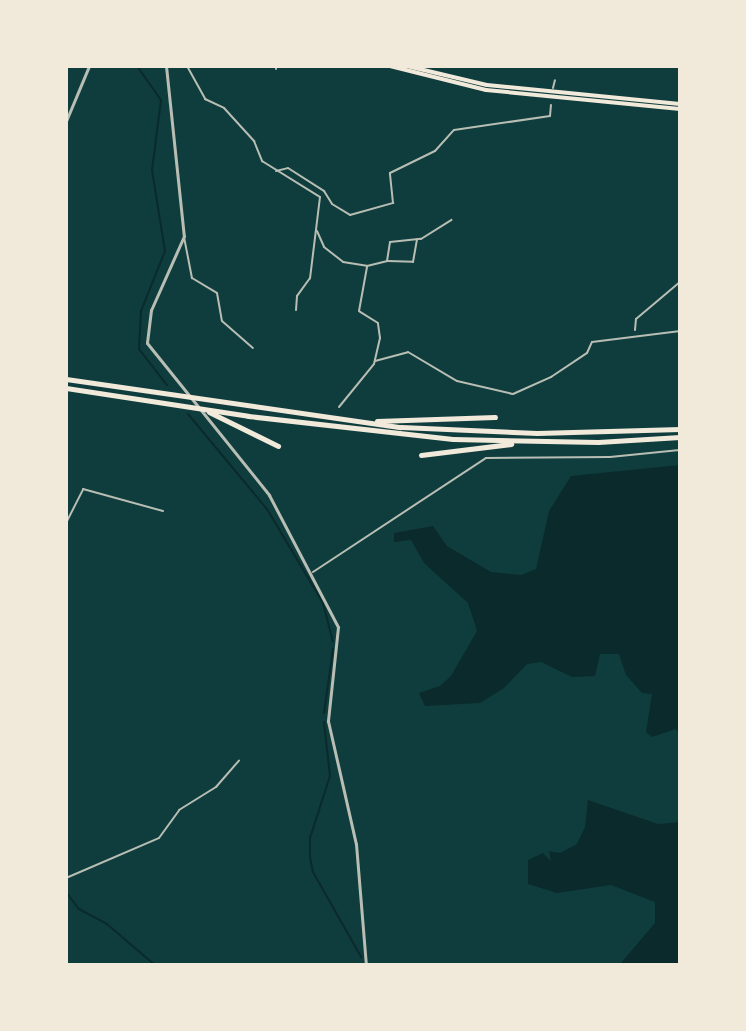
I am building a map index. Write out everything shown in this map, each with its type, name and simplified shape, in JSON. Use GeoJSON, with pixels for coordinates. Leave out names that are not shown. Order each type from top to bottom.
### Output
{"type":"FeatureCollection","features":[{"type":"Feature","properties":{"kind":"highway"},"geometry":{"type":"LineString","coordinates":[[390,66],[486,90],[680,106]]}},
{"type":"Feature","properties":{"kind":"highway"},"geometry":{"type":"LineString","coordinates":[[407,66],[487,85],[680,106]]}},
{"type":"Feature","properties":{"kind":"highway"},"geometry":{"type":"LineString","coordinates":[[66,379],[345,420],[524,433],[680,429]]}},
{"type":"Feature","properties":{"kind":"highway"},"geometry":{"type":"LineString","coordinates":[[66,388],[366,432],[531,442]]}},
{"type":"Feature","properties":{"kind":"highway"},"geometry":{"type":"LineString","coordinates":[[200,408],[278,446]]}},
{"type":"Feature","properties":{"kind":"highway"},"geometry":{"type":"LineString","coordinates":[[345,420],[495,417]]}},
{"type":"Feature","properties":{"kind":"highway"},"geometry":{"type":"LineString","coordinates":[[421,455],[531,442],[680,437]]}},
{"type":"Feature","properties":{"kind":"street"},"geometry":{"type":"LineString","coordinates":[[66,121],[89,66]]}},
{"type":"Feature","properties":{"kind":"street"},"geometry":{"type":"LineString","coordinates":[[166,66],[184,236],[192,278],[217,293],[222,321],[253,348]]}},
{"type":"Feature","properties":{"kind":"street"},"geometry":{"type":"LineString","coordinates":[[187,66],[205,99],[224,108],[254,141],[262,161],[320,197],[310,278],[297,296],[296,310]]}},
{"type":"Feature","properties":{"kind":"street"},"geometry":{"type":"LineString","coordinates":[[553,88],[555,80]]}},
{"type":"Feature","properties":{"kind":"street"},"geometry":{"type":"LineString","coordinates":[[276,171],[288,168],[324,191],[332,204],[350,215],[393,203],[390,173],[435,151],[454,130],[550,116],[551,105]]}},
{"type":"Feature","properties":{"kind":"street"},"geometry":{"type":"LineString","coordinates":[[387,261],[390,242],[417,239],[452,220]]}},
{"type":"Feature","properties":{"kind":"street"},"geometry":{"type":"LineString","coordinates":[[316,230],[324,247],[343,262],[367,266],[387,261],[413,262],[417,239]]}},
{"type":"Feature","properties":{"kind":"street"},"geometry":{"type":"LineString","coordinates":[[184,236],[147,331],[151,352],[269,495],[313,572],[338,627],[328,721],[359,858],[366,965]]}},
{"type":"Feature","properties":{"kind":"street"},"geometry":{"type":"LineString","coordinates":[[339,407],[375,361],[378,323],[359,311],[367,266]]}},
{"type":"Feature","properties":{"kind":"street"},"geometry":{"type":"LineString","coordinates":[[635,330],[636,319],[680,282]]}},
{"type":"Feature","properties":{"kind":"street"},"geometry":{"type":"LineString","coordinates":[[375,361],[408,352],[457,381],[513,394],[551,377],[587,353],[592,342],[680,331]]}},
{"type":"Feature","properties":{"kind":"street"},"geometry":{"type":"LineString","coordinates":[[313,572],[486,458],[610,457],[680,450]]}},
{"type":"Feature","properties":{"kind":"street"},"geometry":{"type":"LineString","coordinates":[[66,523],[83,489],[163,511]]}},
{"type":"Feature","properties":{"kind":"street"},"geometry":{"type":"LineString","coordinates":[[66,878],[159,838],[179,810],[216,787],[239,761]]}},
{"type":"Feature","properties":{"kind":"water"},"geometry":{"type":"Polygon","coordinates":[[[680,465],[680,735],[676,729],[652,737],[646,732],[652,694],[642,693],[626,675],[619,654],[600,654],[595,676],[572,677],[541,662],[527,664],[504,688],[480,703],[425,706],[419,693],[440,686],[451,676],[477,631],[468,603],[424,563],[411,540],[394,542],[394,533],[433,526],[447,546],[491,572],[521,575],[536,569],[549,511],[571,476],[680,465]]]}},
{"type":"Feature","properties":{"kind":"water"},"geometry":{"type":"Polygon","coordinates":[[[588,800],[658,824],[680,822],[680,965],[606,965],[621,963],[655,923],[655,902],[611,885],[557,893],[528,884],[528,860],[543,853],[551,861],[549,851],[560,853],[577,844],[585,827],[588,800]]]}},
{"type":"Feature","properties":{"kind":"waterway"},"geometry":{"type":"LineString","coordinates":[[137,66],[161,100],[152,170],[165,251],[141,311],[139,349],[167,385]]}},
{"type":"Feature","properties":{"kind":"waterway"},"geometry":{"type":"LineString","coordinates":[[188,414],[267,509],[323,603],[333,642]]}},
{"type":"Feature","properties":{"kind":"waterway"},"geometry":{"type":"LineString","coordinates":[[324,713],[333,649]]}},
{"type":"Feature","properties":{"kind":"waterway"},"geometry":{"type":"LineString","coordinates":[[324,722],[330,776],[310,838],[310,857],[313,872],[361,957]]}},
{"type":"Feature","properties":{"kind":"waterway"},"geometry":{"type":"LineString","coordinates":[[66,892],[79,909],[107,924],[155,965]]}}]}
